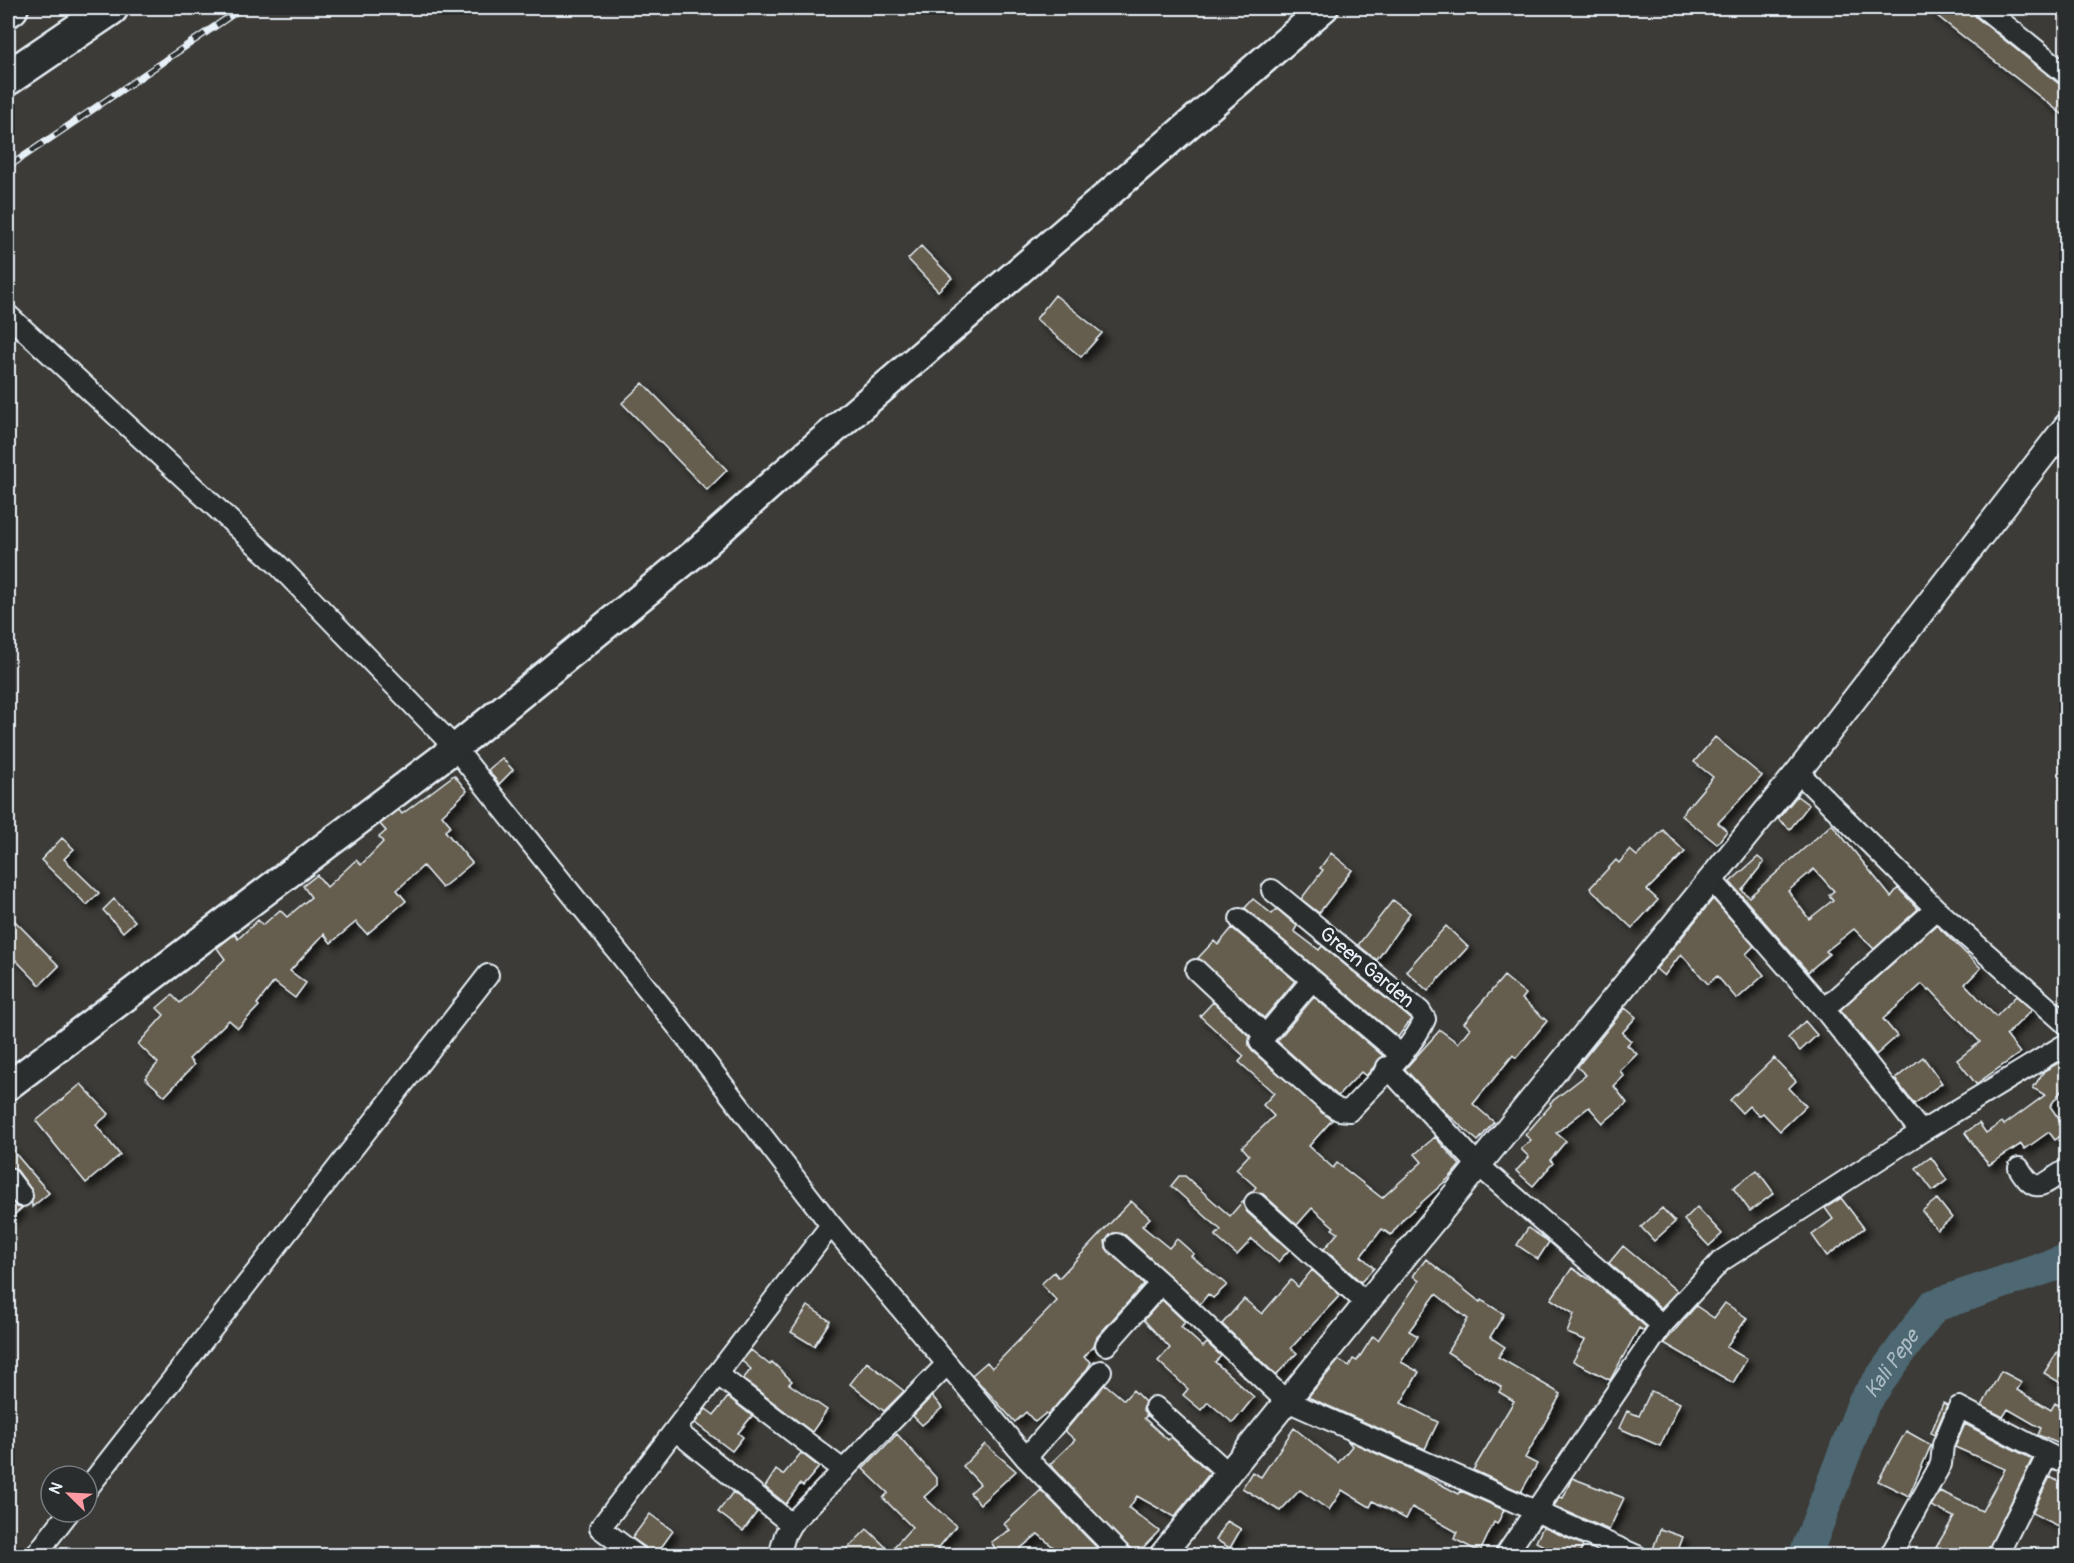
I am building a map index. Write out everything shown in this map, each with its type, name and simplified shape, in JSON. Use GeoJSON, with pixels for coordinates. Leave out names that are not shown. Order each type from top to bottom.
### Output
{"type":"FeatureCollection","features":[{"type":"Feature","properties":{"kind":"highway"},"geometry":{"type":"LineString","coordinates":[[8,78],[111,8]]}},
{"type":"Feature","properties":{"kind":"main road"},"geometry":{"type":"LineString","coordinates":[[8,1086],[455,748],[695,553],[776,480],[1324,8]]}},
{"type":"Feature","properties":{"kind":"street"},"geometry":{"type":"LineString","coordinates":[[1984,8],[2067,74]]}},
{"type":"Feature","properties":{"kind":"street"},"geometry":{"type":"LineString","coordinates":[[8,315],[278,566],[455,748],[689,1041],[831,1225],[946,1365],[1026,1458],[1122,1556]]}},
{"type":"Feature","properties":{"kind":"street"},"geometry":{"type":"LineString","coordinates":[[1161,1556],[1229,1474],[1285,1400],[1798,772],[2067,426]]}},
{"type":"Feature","properties":{"kind":"street"},"geometry":{"type":"LineString","coordinates":[[1798,772],[1936,909],[2067,1024]]}},
{"type":"Feature","properties":{"kind":"street"},"geometry":{"type":"LineString","coordinates":[[1711,879],[1824,1009],[1921,1132]]}},
{"type":"Feature","properties":{"kind":"street","name":"Green Garden"},"geometry":{"type":"LineString","coordinates":[[1196,970],[1265,1035],[1261,1044],[1339,1110],[1349,1111],[1394,1061],[1421,1028],[1425,1019],[1420,1011],[1272,890]]}},
{"type":"Feature","properties":{"kind":"street"},"geometry":{"type":"LineString","coordinates":[[1824,1009],[1936,909]]}},
{"type":"Feature","properties":{"kind":"street"},"geometry":{"type":"LineString","coordinates":[[1240,919],[1312,980],[1394,1061],[1477,1164],[1662,1325]]}},
{"type":"Feature","properties":{"kind":"street"},"geometry":{"type":"LineString","coordinates":[[99,1474],[488,975]]}},
{"type":"Feature","properties":{"kind":"street"},"geometry":{"type":"LineString","coordinates":[[1265,1035],[1312,980]]}},
{"type":"Feature","properties":{"kind":"street"},"geometry":{"type":"LineString","coordinates":[[1505,1556],[1662,1325],[1721,1261],[1921,1132],[2067,1044]]}},
{"type":"Feature","properties":{"kind":"street"},"geometry":{"type":"LineString","coordinates":[[2019,1168],[2029,1184],[2034,1186],[2040,1186],[2067,1170]]}},
{"type":"Feature","properties":{"kind":"street"},"geometry":{"type":"LineString","coordinates":[[8,1178],[22,1196]]}},
{"type":"Feature","properties":{"kind":"street"},"geometry":{"type":"LineString","coordinates":[[1255,1203],[1365,1302]]}},
{"type":"Feature","properties":{"kind":"street"},"geometry":{"type":"LineString","coordinates":[[638,1556],[600,1528],[831,1225]]}},
{"type":"Feature","properties":{"kind":"street"},"geometry":{"type":"LineString","coordinates":[[1118,1244],[1285,1400],[1637,1556]]}},
{"type":"Feature","properties":{"kind":"street"},"geometry":{"type":"LineString","coordinates":[[1106,1345],[1161,1283]]}},
{"type":"Feature","properties":{"kind":"street"},"geometry":{"type":"LineString","coordinates":[[779,1556],[791,1524],[946,1365]]}},
{"type":"Feature","properties":{"kind":"street"},"geometry":{"type":"LineString","coordinates":[[1026,1458],[1101,1371]]}},
{"type":"Feature","properties":{"kind":"street"},"geometry":{"type":"LineString","coordinates":[[717,1374],[843,1471]]}},
{"type":"Feature","properties":{"kind":"street"},"geometry":{"type":"LineString","coordinates":[[1155,1407],[1229,1474]]}},
{"type":"Feature","properties":{"kind":"street"},"geometry":{"type":"LineString","coordinates":[[1890,1556],[1941,1464],[1943,1445],[1959,1407],[2067,1463]]}},
{"type":"Feature","properties":{"kind":"street"},"geometry":{"type":"LineString","coordinates":[[675,1430],[791,1524]]}},
{"type":"Feature","properties":{"kind":"street"},"geometry":{"type":"LineString","coordinates":[[1997,1556],[2048,1454]]}},
{"type":"Feature","properties":{"kind":"street"},"geometry":{"type":"LineString","coordinates":[[35,1556],[60,1524]]}},
{"type":"Feature","properties":{"kind":"building"},"geometry":{"type":"Polygon","coordinates":[[[1927,8],[1972,8],[1976,17],[2058,83],[2067,86],[2067,118],[1927,8]]]}},
{"type":"Feature","properties":{"kind":"building"},"geometry":{"type":"Polygon","coordinates":[[[921,246],[952,278],[938,291],[908,259],[921,246]]]}},
{"type":"Feature","properties":{"kind":"building"},"geometry":{"type":"Polygon","coordinates":[[[1055,295],[1102,333],[1081,357],[1036,319],[1055,295]]]}},
{"type":"Feature","properties":{"kind":"building"},"geometry":{"type":"Polygon","coordinates":[[[643,383],[727,470],[707,490],[622,403],[643,383]]]}},
{"type":"Feature","properties":{"kind":"building"},"geometry":{"type":"Polygon","coordinates":[[[1715,737],[1762,776],[1718,823],[1727,831],[1717,844],[1681,815],[1713,777],[1694,762],[1715,737]]]}},
{"type":"Feature","properties":{"kind":"building"},"geometry":{"type":"Polygon","coordinates":[[[502,758],[513,770],[499,784],[488,770],[502,758]]]}},
{"type":"Feature","properties":{"kind":"building"},"geometry":{"type":"Polygon","coordinates":[[[454,775],[467,791],[442,815],[451,826],[445,831],[472,863],[442,888],[423,866],[397,890],[406,901],[367,934],[356,922],[331,943],[324,934],[290,971],[306,983],[295,998],[274,982],[257,1004],[259,1006],[238,1028],[229,1020],[189,1059],[194,1065],[165,1096],[145,1078],[158,1063],[138,1044],[164,1015],[157,1008],[172,995],[180,1003],[225,959],[217,948],[235,934],[238,939],[258,920],[263,925],[280,910],[287,917],[311,897],[303,886],[317,875],[327,887],[356,860],[361,865],[383,842],[379,837],[386,831],[380,824],[399,810],[402,814],[454,775]]]}},
{"type":"Feature","properties":{"kind":"building"},"geometry":{"type":"Polygon","coordinates":[[[1797,796],[1809,805],[1790,829],[1778,819],[1797,796]]]}},
{"type":"Feature","properties":{"kind":"building"},"geometry":{"type":"Polygon","coordinates":[[[1832,824],[1891,897],[1898,888],[1918,909],[1874,949],[1854,929],[1826,951],[1829,954],[1808,972],[1730,882],[1758,857],[1764,862],[1742,890],[1749,897],[1832,824]],[[1814,869],[1788,891],[1809,919],[1833,900],[1829,895],[1834,891],[1814,869]]]}},
{"type":"Feature","properties":{"kind":"building"},"geometry":{"type":"Polygon","coordinates":[[[1663,830],[1685,852],[1647,890],[1658,900],[1632,928],[1590,888],[1616,860],[1619,863],[1630,850],[1637,856],[1663,830]]]}},
{"type":"Feature","properties":{"kind":"building"},"geometry":{"type":"Polygon","coordinates":[[[62,838],[74,849],[64,859],[99,893],[87,905],[41,860],[62,838]]]}},
{"type":"Feature","properties":{"kind":"building"},"geometry":{"type":"Polygon","coordinates":[[[1331,853],[1352,870],[1319,913],[1301,899],[1323,870],[1320,868],[1331,853]]]}},
{"type":"Feature","properties":{"kind":"building"},"geometry":{"type":"Polygon","coordinates":[[[114,899],[135,921],[123,932],[103,910],[114,899]]]}},
{"type":"Feature","properties":{"kind":"building"},"geometry":{"type":"Polygon","coordinates":[[[1253,899],[1272,914],[1277,909],[1297,926],[1294,931],[1319,950],[1322,946],[1411,1019],[1398,1037],[1245,908],[1253,899]]]}},
{"type":"Feature","properties":{"kind":"building"},"geometry":{"type":"Polygon","coordinates":[[[1713,899],[1754,946],[1746,954],[1764,975],[1737,999],[1717,976],[1708,984],[1681,954],[1664,976],[1656,969],[1713,899]]]}},
{"type":"Feature","properties":{"kind":"building"},"geometry":{"type":"Polygon","coordinates":[[[1393,900],[1410,913],[1377,960],[1358,945],[1393,900]]]}},
{"type":"Feature","properties":{"kind":"building"},"geometry":{"type":"Polygon","coordinates":[[[8,914],[59,966],[40,985],[8,952],[8,914]]]}},
{"type":"Feature","properties":{"kind":"building"},"geometry":{"type":"Polygon","coordinates":[[[1936,925],[1981,968],[1965,984],[1996,1017],[2016,996],[2032,1010],[2006,1035],[2020,1053],[1976,1084],[1957,1060],[1980,1042],[1930,989],[1929,991],[1922,984],[1883,1019],[1897,1036],[1876,1055],[1840,1010],[1936,925]]]}},
{"type":"Feature","properties":{"kind":"building"},"geometry":{"type":"Polygon","coordinates":[[[1446,926],[1468,947],[1428,991],[1406,971],[1446,926]]]}},
{"type":"Feature","properties":{"kind":"building"},"geometry":{"type":"Polygon","coordinates":[[[1232,928],[1295,981],[1264,1018],[1198,958],[1214,941],[1218,945],[1232,928]]]}},
{"type":"Feature","properties":{"kind":"building"},"geometry":{"type":"Polygon","coordinates":[[[1504,976],[1526,994],[1522,999],[1547,1021],[1516,1058],[1513,1055],[1473,1104],[1494,1122],[1478,1141],[1442,1109],[1405,1069],[1440,1030],[1458,1043],[1470,1028],[1464,1023],[1504,976]]]}},
{"type":"Feature","properties":{"kind":"building"},"geometry":{"type":"Polygon","coordinates":[[[1314,997],[1383,1056],[1366,1076],[1361,1072],[1338,1096],[1277,1041],[1314,997]]]}},
{"type":"Feature","properties":{"kind":"building"},"geometry":{"type":"Polygon","coordinates":[[[1213,1002],[1250,1037],[1249,1045],[1252,1051],[1332,1120],[1309,1146],[1333,1168],[1337,1163],[1382,1198],[1422,1162],[1415,1154],[1435,1137],[1460,1165],[1450,1177],[1403,1219],[1391,1235],[1382,1229],[1361,1256],[1374,1268],[1361,1282],[1324,1249],[1338,1233],[1332,1229],[1334,1227],[1312,1208],[1297,1225],[1263,1194],[1252,1192],[1256,1187],[1236,1169],[1249,1155],[1242,1147],[1274,1116],[1263,1105],[1274,1093],[1239,1062],[1244,1056],[1200,1016],[1213,1002]]]}},
{"type":"Feature","properties":{"kind":"building"},"geometry":{"type":"Polygon","coordinates":[[[1625,1008],[1636,1017],[1622,1033],[1631,1041],[1627,1045],[1637,1054],[1620,1071],[1624,1076],[1614,1086],[1627,1103],[1603,1123],[1589,1107],[1556,1133],[1566,1141],[1550,1160],[1553,1163],[1533,1186],[1516,1171],[1529,1157],[1521,1149],[1531,1140],[1525,1135],[1551,1105],[1550,1103],[1586,1075],[1577,1067],[1625,1008]]]}},
{"type":"Feature","properties":{"kind":"building"},"geometry":{"type":"Polygon","coordinates":[[[1805,1021],[1817,1035],[1800,1051],[1788,1038],[1805,1021]]]}},
{"type":"Feature","properties":{"kind":"building"},"geometry":{"type":"Polygon","coordinates":[[[1923,1057],[1942,1083],[1914,1104],[1895,1079],[1923,1057]]]}},
{"type":"Feature","properties":{"kind":"building"},"geometry":{"type":"Polygon","coordinates":[[[1774,1058],[1796,1081],[1789,1088],[1806,1106],[1780,1131],[1763,1113],[1759,1116],[1749,1106],[1742,1113],[1730,1100],[1774,1058]]]}},
{"type":"Feature","properties":{"kind":"building"},"geometry":{"type":"Polygon","coordinates":[[[2067,1058],[2067,1083],[2050,1106],[2067,1131],[2055,1140],[2049,1132],[2025,1149],[2021,1144],[1989,1165],[1965,1133],[1979,1123],[1986,1133],[2002,1122],[2004,1125],[2045,1095],[2033,1088],[2044,1071],[2067,1058]]]}},
{"type":"Feature","properties":{"kind":"building"},"geometry":{"type":"Polygon","coordinates":[[[81,1084],[109,1114],[96,1125],[120,1155],[86,1183],[36,1121],[81,1084]]]}},
{"type":"Feature","properties":{"kind":"building"},"geometry":{"type":"Polygon","coordinates":[[[8,1145],[49,1193],[32,1207],[31,1189],[17,1170],[8,1166],[8,1145]]]}},
{"type":"Feature","properties":{"kind":"building"},"geometry":{"type":"Polygon","coordinates":[[[1931,1157],[1947,1180],[1933,1191],[1916,1168],[1931,1157]]]}},
{"type":"Feature","properties":{"kind":"building"},"geometry":{"type":"Polygon","coordinates":[[[1757,1170],[1774,1193],[1750,1211],[1733,1188],[1757,1170]]]}},
{"type":"Feature","properties":{"kind":"building"},"geometry":{"type":"Polygon","coordinates":[[[1179,1176],[1185,1176],[1230,1216],[1243,1201],[1247,1212],[1289,1250],[1278,1262],[1252,1239],[1237,1255],[1215,1236],[1221,1230],[1171,1186],[1179,1176]]]}},
{"type":"Feature","properties":{"kind":"building"},"geometry":{"type":"Polygon","coordinates":[[[8,1197],[17,1207],[22,1208],[8,1220],[8,1197]]]}},
{"type":"Feature","properties":{"kind":"building"},"geometry":{"type":"Polygon","coordinates":[[[1841,1198],[1864,1228],[1827,1256],[1812,1235],[1833,1219],[1825,1208],[1841,1198]]]}},
{"type":"Feature","properties":{"kind":"building"},"geometry":{"type":"Polygon","coordinates":[[[1937,1199],[1952,1218],[1937,1230],[1922,1211],[1937,1199]]]}},
{"type":"Feature","properties":{"kind":"building"},"geometry":{"type":"Polygon","coordinates":[[[1131,1201],[1150,1218],[1142,1226],[1169,1248],[1177,1239],[1194,1254],[1191,1256],[1227,1285],[1213,1298],[1208,1294],[1200,1304],[1125,1235],[1113,1233],[1105,1241],[1106,1248],[1144,1284],[1097,1337],[1094,1345],[1084,1357],[1091,1362],[1087,1369],[1048,1415],[1046,1413],[1035,1422],[1026,1412],[1015,1422],[972,1375],[987,1362],[992,1368],[1057,1301],[1041,1284],[1054,1272],[1059,1278],[1131,1201]]]}},
{"type":"Feature","properties":{"kind":"building"},"geometry":{"type":"Polygon","coordinates":[[[1697,1207],[1722,1234],[1709,1246],[1684,1220],[1697,1207]]]}},
{"type":"Feature","properties":{"kind":"building"},"geometry":{"type":"Polygon","coordinates":[[[1662,1208],[1675,1222],[1654,1241],[1641,1227],[1662,1208]]]}},
{"type":"Feature","properties":{"kind":"building"},"geometry":{"type":"Polygon","coordinates":[[[1528,1228],[1549,1242],[1538,1259],[1517,1245],[1528,1228]]]}},
{"type":"Feature","properties":{"kind":"building"},"geometry":{"type":"Polygon","coordinates":[[[1623,1246],[1677,1291],[1661,1308],[1609,1263],[1623,1246]]]}},
{"type":"Feature","properties":{"kind":"building"},"geometry":{"type":"Polygon","coordinates":[[[1426,1259],[1480,1302],[1481,1300],[1504,1314],[1490,1337],[1505,1347],[1498,1357],[1561,1394],[1525,1458],[1537,1464],[1521,1492],[1473,1470],[1514,1401],[1499,1392],[1502,1387],[1447,1352],[1468,1319],[1436,1294],[1409,1331],[1418,1336],[1401,1362],[1419,1372],[1401,1403],[1438,1422],[1425,1449],[1308,1397],[1339,1360],[1349,1366],[1353,1359],[1357,1361],[1373,1336],[1378,1340],[1419,1281],[1413,1276],[1426,1259]]]}},
{"type":"Feature","properties":{"kind":"building"},"geometry":{"type":"Polygon","coordinates":[[[1572,1268],[1594,1282],[1646,1327],[1644,1331],[1639,1328],[1610,1380],[1573,1361],[1585,1340],[1567,1333],[1574,1314],[1551,1299],[1572,1268]]]}},
{"type":"Feature","properties":{"kind":"building"},"geometry":{"type":"Polygon","coordinates":[[[1312,1270],[1340,1295],[1291,1348],[1297,1353],[1276,1375],[1222,1324],[1244,1299],[1262,1314],[1291,1280],[1298,1287],[1312,1270]]]}},
{"type":"Feature","properties":{"kind":"building"},"geometry":{"type":"Polygon","coordinates":[[[1162,1300],[1185,1322],[1181,1327],[1203,1347],[1207,1343],[1221,1356],[1215,1362],[1254,1397],[1233,1423],[1208,1402],[1201,1410],[1183,1395],[1188,1389],[1158,1361],[1170,1348],[1144,1320],[1162,1300]]]}},
{"type":"Feature","properties":{"kind":"building"},"geometry":{"type":"Polygon","coordinates":[[[1725,1303],[1747,1318],[1726,1347],[1747,1359],[1733,1383],[1664,1343],[1696,1306],[1714,1318],[1725,1303]]]}},
{"type":"Feature","properties":{"kind":"building"},"geometry":{"type":"Polygon","coordinates":[[[808,1306],[830,1321],[814,1346],[791,1332],[808,1306]]]}},
{"type":"Feature","properties":{"kind":"building"},"geometry":{"type":"Polygon","coordinates":[[[2067,1337],[2067,1387],[2044,1373],[2067,1337]]]}},
{"type":"Feature","properties":{"kind":"building"},"geometry":{"type":"Polygon","coordinates":[[[751,1350],[770,1365],[772,1362],[792,1381],[789,1384],[827,1410],[812,1432],[743,1379],[751,1369],[742,1361],[751,1350]]]}},
{"type":"Feature","properties":{"kind":"building"},"geometry":{"type":"Polygon","coordinates":[[[867,1362],[904,1391],[884,1411],[850,1384],[867,1362]]]}},
{"type":"Feature","properties":{"kind":"building"},"geometry":{"type":"Polygon","coordinates":[[[2001,1371],[2022,1382],[2017,1390],[2051,1410],[2055,1403],[2067,1410],[2067,1447],[2038,1435],[2041,1428],[2008,1409],[2003,1417],[1982,1406],[2001,1371]]]}},
{"type":"Feature","properties":{"kind":"building"},"geometry":{"type":"Polygon","coordinates":[[[1105,1384],[1124,1400],[1133,1390],[1145,1402],[1143,1410],[1147,1416],[1144,1418],[1168,1440],[1171,1437],[1210,1473],[1174,1517],[1137,1496],[1129,1508],[1159,1531],[1135,1556],[1050,1464],[1075,1440],[1065,1431],[1105,1384]]]}},
{"type":"Feature","properties":{"kind":"building"},"geometry":{"type":"Polygon","coordinates":[[[1651,1391],[1680,1403],[1660,1446],[1619,1428],[1627,1411],[1639,1416],[1651,1391]]]}},
{"type":"Feature","properties":{"kind":"building"},"geometry":{"type":"Polygon","coordinates":[[[932,1396],[942,1408],[922,1425],[913,1416],[932,1396]]]}},
{"type":"Feature","properties":{"kind":"building"},"geometry":{"type":"Polygon","coordinates":[[[728,1397],[752,1416],[738,1433],[743,1437],[732,1451],[695,1423],[706,1409],[714,1415],[728,1397]]]}},
{"type":"Feature","properties":{"kind":"building"},"geometry":{"type":"Polygon","coordinates":[[[1943,1403],[1947,1405],[1934,1435],[1931,1433],[1943,1403]]]}},
{"type":"Feature","properties":{"kind":"building"},"geometry":{"type":"Polygon","coordinates":[[[1965,1424],[2032,1459],[1985,1556],[1931,1556],[1954,1517],[1931,1506],[1940,1491],[1982,1511],[2005,1469],[1955,1447],[1965,1424]]]}},
{"type":"Feature","properties":{"kind":"building"},"geometry":{"type":"Polygon","coordinates":[[[1294,1428],[1338,1463],[1352,1446],[1347,1440],[1459,1494],[1461,1491],[1504,1510],[1497,1524],[1494,1522],[1480,1552],[1454,1539],[1457,1532],[1412,1507],[1406,1519],[1373,1501],[1370,1507],[1342,1490],[1329,1510],[1300,1490],[1280,1511],[1242,1488],[1252,1472],[1261,1477],[1294,1428]]]}},
{"type":"Feature","properties":{"kind":"building"},"geometry":{"type":"Polygon","coordinates":[[[1906,1431],[1931,1445],[1909,1496],[1878,1481],[1906,1431]]]}},
{"type":"Feature","properties":{"kind":"building"},"geometry":{"type":"Polygon","coordinates":[[[897,1434],[937,1479],[937,1485],[924,1497],[956,1526],[932,1556],[840,1556],[867,1529],[890,1551],[912,1527],[883,1498],[888,1493],[863,1469],[897,1434]]]}},
{"type":"Feature","properties":{"kind":"building"},"geometry":{"type":"Polygon","coordinates":[[[985,1444],[1016,1471],[980,1504],[970,1493],[980,1484],[963,1466],[985,1444]]]}},
{"type":"Feature","properties":{"kind":"building"},"geometry":{"type":"Polygon","coordinates":[[[801,1453],[819,1467],[803,1486],[800,1484],[786,1504],[765,1487],[776,1470],[783,1475],[801,1453]]]}},
{"type":"Feature","properties":{"kind":"building"},"geometry":{"type":"Polygon","coordinates":[[[2050,1477],[2067,1486],[2067,1530],[2032,1513],[2050,1477]]]}},
{"type":"Feature","properties":{"kind":"building"},"geometry":{"type":"Polygon","coordinates":[[[1572,1478],[1624,1498],[1609,1530],[1554,1506],[1560,1497],[1563,1498],[1572,1478]]]}},
{"type":"Feature","properties":{"kind":"building"},"geometry":{"type":"Polygon","coordinates":[[[1041,1490],[1105,1556],[1064,1556],[1038,1534],[1011,1556],[1000,1556],[991,1542],[1010,1530],[1004,1524],[1041,1490]]]}},
{"type":"Feature","properties":{"kind":"building"},"geometry":{"type":"Polygon","coordinates":[[[733,1492],[757,1512],[743,1531],[718,1512],[733,1492]]]}},
{"type":"Feature","properties":{"kind":"building"},"geometry":{"type":"Polygon","coordinates":[[[650,1514],[673,1531],[655,1556],[649,1556],[645,1547],[632,1538],[650,1514]]]}},
{"type":"Feature","properties":{"kind":"building"},"geometry":{"type":"Polygon","coordinates":[[[1227,1521],[1241,1529],[1230,1548],[1216,1540],[1227,1521]]]}},
{"type":"Feature","properties":{"kind":"building"},"geometry":{"type":"Polygon","coordinates":[[[1543,1527],[1583,1545],[1578,1556],[1563,1556],[1536,1542],[1543,1527]]]}},
{"type":"Feature","properties":{"kind":"building"},"geometry":{"type":"Polygon","coordinates":[[[1660,1529],[1683,1537],[1676,1556],[1661,1556],[1652,1552],[1660,1529]]]}},
{"type":"Feature","properties":{"kind":"waterway","name":"Kali Pepe"},"geometry":{"type":"LineString","coordinates":[[1805,1556],[1864,1402],[1933,1306],[2060,1263],[2066,1263]]}},
{"type":"Feature","properties":{"kind":"railway"},"geometry":{"type":"LineString","coordinates":[[8,167],[242,8]]}}]}
